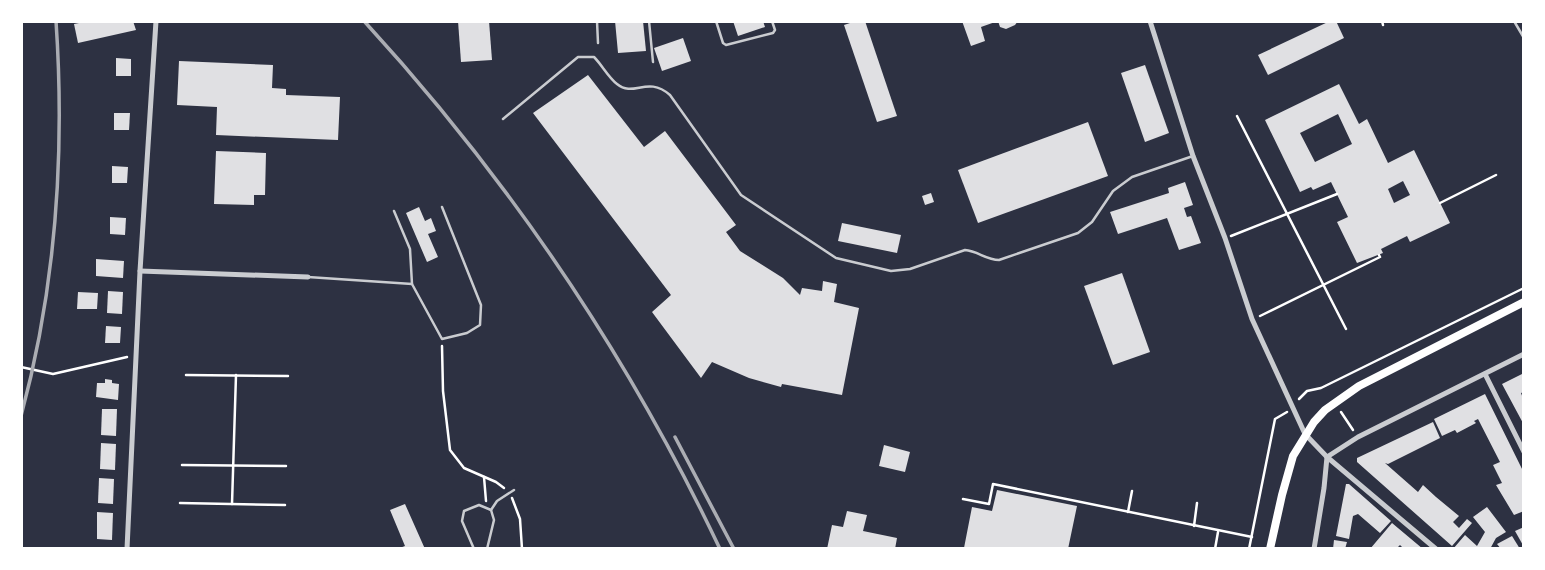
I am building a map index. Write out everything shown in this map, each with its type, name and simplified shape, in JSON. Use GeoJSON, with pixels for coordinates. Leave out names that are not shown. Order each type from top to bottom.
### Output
{"type":"FeatureCollection","features":[{"type":"Feature","properties":{"kind":"main road"},"geometry":{"type":"LineString","coordinates":[[1270,549],[1293,456],[1305,435],[1325,410],[1359,386],[1524,302]]}},
{"type":"Feature","properties":{"kind":"street"},"geometry":{"type":"LineString","coordinates":[[127,549],[140,271],[156,21]]}},
{"type":"Feature","properties":{"kind":"street"},"geometry":{"type":"LineString","coordinates":[[1150,21],[1252,319],[1305,435],[1327,457],[1436,549]]}},
{"type":"Feature","properties":{"kind":"street"},"geometry":{"type":"LineString","coordinates":[[140,271],[308,276]]}},
{"type":"Feature","properties":{"kind":"street"},"geometry":{"type":"LineString","coordinates":[[1327,457],[1358,437],[1524,354]]}},
{"type":"Feature","properties":{"kind":"street"},"geometry":{"type":"LineString","coordinates":[[1485,374],[1524,452]]}},
{"type":"Feature","properties":{"kind":"street"},"geometry":{"type":"LineString","coordinates":[[1314,549],[1327,457]]}},
{"type":"Feature","properties":{"kind":"lane"},"geometry":{"type":"LineString","coordinates":[[597,21],[598,43]]}},
{"type":"Feature","properties":{"kind":"lane"},"geometry":{"type":"LineString","coordinates":[[649,21],[653,62]]}},
{"type":"Feature","properties":{"kind":"lane"},"geometry":{"type":"LineString","coordinates":[[716,21],[726,45],[773,33],[775,30],[772,21]]}},
{"type":"Feature","properties":{"kind":"lane"},"geometry":{"type":"LineString","coordinates":[[1514,21],[1524,38]]}},
{"type":"Feature","properties":{"kind":"lane"},"geometry":{"type":"LineString","coordinates":[[503,119],[578,57],[594,57],[616,84],[626,88],[650,85],[662,87],[741,195],[836,258],[891,271],[910,269],[965,250],[973,250],[990,260],[999,260],[1078,233],[1092,222],[1112,191],[1132,177],[1194,156]]}},
{"type":"Feature","properties":{"kind":"lane"},"geometry":{"type":"LineString","coordinates":[[394,211],[410,248],[412,284],[442,339],[467,333],[480,325],[481,305],[442,207]]}},
{"type":"Feature","properties":{"kind":"lane"},"geometry":{"type":"LineString","coordinates":[[308,276],[412,284]]}},
{"type":"Feature","properties":{"kind":"lane"},"geometry":{"type":"LineString","coordinates":[[491,510],[497,500],[512,491]]}},
{"type":"Feature","properties":{"kind":"lane"},"geometry":{"type":"LineString","coordinates":[[474,549],[462,521],[464,511],[479,505],[491,510],[494,520],[486,549]]}},
{"type":"Feature","properties":{"kind":"lane"},"geometry":{"type":"LineString","coordinates":[[457,523],[462,521]]}},
{"type":"Feature","properties":{"kind":"path"},"geometry":{"type":"LineString","coordinates":[[1237,116],[1346,329]]}},
{"type":"Feature","properties":{"kind":"path"},"geometry":{"type":"LineString","coordinates":[[1440,203],[1496,175]]}},
{"type":"Feature","properties":{"kind":"path"},"geometry":{"type":"LineString","coordinates":[[1225,238],[1337,194]]}},
{"type":"Feature","properties":{"kind":"path"},"geometry":{"type":"LineString","coordinates":[[1252,319],[1380,257],[1379,255]]}},
{"type":"Feature","properties":{"kind":"path"},"geometry":{"type":"LineString","coordinates":[[1250,549],[1275,419],[1307,391],[1321,388],[1524,288]]}},
{"type":"Feature","properties":{"kind":"path"},"geometry":{"type":"LineString","coordinates":[[442,339],[443,391],[450,450],[464,468],[512,491],[520,519],[522,549]]}},
{"type":"Feature","properties":{"kind":"path"},"geometry":{"type":"LineString","coordinates":[[21,367],[53,374],[137,355]]}},
{"type":"Feature","properties":{"kind":"path"},"geometry":{"type":"LineString","coordinates":[[186,375],[288,376]]}},
{"type":"Feature","properties":{"kind":"path"},"geometry":{"type":"LineString","coordinates":[[232,504],[236,375]]}},
{"type":"Feature","properties":{"kind":"path"},"geometry":{"type":"LineString","coordinates":[[182,465],[286,466]]}},
{"type":"Feature","properties":{"kind":"path"},"geometry":{"type":"LineString","coordinates":[[484,477],[486,506]]}},
{"type":"Feature","properties":{"kind":"path"},"geometry":{"type":"LineString","coordinates":[[963,499],[989,504],[993,484],[1252,537]]}},
{"type":"Feature","properties":{"kind":"path"},"geometry":{"type":"LineString","coordinates":[[1128,512],[1132,491]]}},
{"type":"Feature","properties":{"kind":"path"},"geometry":{"type":"LineString","coordinates":[[180,503],[285,505]]}},
{"type":"Feature","properties":{"kind":"path"},"geometry":{"type":"LineString","coordinates":[[1194,526],[1197,503]]}},
{"type":"Feature","properties":{"kind":"path"},"geometry":{"type":"LineString","coordinates":[[1215,549],[1218,530]]}},
{"type":"Feature","properties":{"kind":"building"},"geometry":{"type":"Polygon","coordinates":[[[89,21],[133,21],[136,30],[78,43],[74,24],[89,21]]]}},
{"type":"Feature","properties":{"kind":"building"},"geometry":{"type":"Polygon","coordinates":[[[458,21],[489,21],[492,60],[461,62],[458,21]]]}},
{"type":"Feature","properties":{"kind":"building"},"geometry":{"type":"Polygon","coordinates":[[[615,21],[643,21],[646,51],[618,53],[615,21]]]}},
{"type":"Feature","properties":{"kind":"building"},"geometry":{"type":"Polygon","coordinates":[[[733,21],[763,21],[765,27],[738,36],[733,21]]]}},
{"type":"Feature","properties":{"kind":"building"},"geometry":{"type":"Polygon","coordinates":[[[865,21],[897,116],[877,122],[844,25],[865,21]]]}},
{"type":"Feature","properties":{"kind":"building"},"geometry":{"type":"Polygon","coordinates":[[[962,21],[998,21],[981,27],[985,41],[971,46],[962,21]]]}},
{"type":"Feature","properties":{"kind":"building"},"geometry":{"type":"Polygon","coordinates":[[[998,21],[1018,21],[1006,29],[1000,27],[998,21]]]}},
{"type":"Feature","properties":{"kind":"building"},"geometry":{"type":"Polygon","coordinates":[[[1330,21],[1336,21],[1344,38],[1268,75],[1258,55],[1330,21]]]}},
{"type":"Feature","properties":{"kind":"building"},"geometry":{"type":"Polygon","coordinates":[[[683,38],[691,61],[662,71],[654,48],[683,38]]]}},
{"type":"Feature","properties":{"kind":"building"},"geometry":{"type":"Polygon","coordinates":[[[116,58],[131,59],[131,76],[116,76],[116,58]]]}},
{"type":"Feature","properties":{"kind":"building"},"geometry":{"type":"Polygon","coordinates":[[[179,61],[273,65],[272,88],[286,89],[286,95],[340,97],[338,140],[216,135],[217,107],[177,105],[179,61]]]}},
{"type":"Feature","properties":{"kind":"building"},"geometry":{"type":"Polygon","coordinates":[[[1145,65],[1169,133],[1145,142],[1121,73],[1145,65]]]}},
{"type":"Feature","properties":{"kind":"building"},"geometry":{"type":"Polygon","coordinates":[[[588,75],[644,147],[665,131],[736,225],[726,232],[740,251],[783,278],[800,295],[802,288],[822,291],[823,281],[837,284],[834,302],[859,308],[842,395],[782,384],[781,387],[749,378],[712,362],[701,378],[652,312],[671,295],[533,113],[588,75]]]}},
{"type":"Feature","properties":{"kind":"building"},"geometry":{"type":"Polygon","coordinates":[[[1339,84],[1359,124],[1367,119],[1388,163],[1414,150],[1450,223],[1410,242],[1407,236],[1381,249],[1383,253],[1357,263],[1337,222],[1348,217],[1331,182],[1300,192],[1265,120],[1339,84]],[[1338,114],[1300,133],[1315,162],[1352,144],[1338,114]],[[1403,181],[1388,189],[1394,203],[1410,195],[1403,181]]]}},
{"type":"Feature","properties":{"kind":"building"},"geometry":{"type":"Polygon","coordinates":[[[114,113],[130,113],[129,130],[114,130],[114,113]]]}},
{"type":"Feature","properties":{"kind":"building"},"geometry":{"type":"Polygon","coordinates":[[[1088,122],[1108,176],[978,223],[958,170],[1088,122]]]}},
{"type":"Feature","properties":{"kind":"building"},"geometry":{"type":"Polygon","coordinates":[[[216,151],[266,153],[265,195],[254,195],[254,205],[214,204],[216,151]]]}},
{"type":"Feature","properties":{"kind":"building"},"geometry":{"type":"Polygon","coordinates":[[[112,166],[128,167],[127,183],[112,183],[112,166]]]}},
{"type":"Feature","properties":{"kind":"building"},"geometry":{"type":"Polygon","coordinates":[[[1185,182],[1193,205],[1184,208],[1187,217],[1191,216],[1201,243],[1179,250],[1167,218],[1118,234],[1110,212],[1169,193],[1168,188],[1185,182]]]}},
{"type":"Feature","properties":{"kind":"building"},"geometry":{"type":"Polygon","coordinates":[[[931,193],[934,202],[925,205],[922,196],[931,193]]]}},
{"type":"Feature","properties":{"kind":"building"},"geometry":{"type":"Polygon","coordinates":[[[419,207],[425,221],[431,218],[436,231],[428,234],[438,257],[427,262],[406,213],[419,207]]]}},
{"type":"Feature","properties":{"kind":"building"},"geometry":{"type":"Polygon","coordinates":[[[110,217],[126,218],[125,235],[110,234],[110,217]]]}},
{"type":"Feature","properties":{"kind":"building"},"geometry":{"type":"Polygon","coordinates":[[[842,223],[901,235],[897,253],[838,241],[842,223]]]}},
{"type":"Feature","properties":{"kind":"building"},"geometry":{"type":"Polygon","coordinates":[[[96,259],[124,261],[123,278],[96,276],[96,259]]]}},
{"type":"Feature","properties":{"kind":"building"},"geometry":{"type":"Polygon","coordinates":[[[1122,273],[1150,352],[1113,365],[1084,286],[1122,273]]]}},
{"type":"Feature","properties":{"kind":"building"},"geometry":{"type":"Polygon","coordinates":[[[108,291],[123,292],[122,314],[107,313],[108,291]]]}},
{"type":"Feature","properties":{"kind":"building"},"geometry":{"type":"Polygon","coordinates":[[[78,292],[98,293],[97,309],[77,309],[78,292]]]}},
{"type":"Feature","properties":{"kind":"building"},"geometry":{"type":"Polygon","coordinates":[[[106,326],[121,327],[120,343],[105,343],[106,326]]]}},
{"type":"Feature","properties":{"kind":"building"},"geometry":{"type":"Polygon","coordinates":[[[1524,373],[1524,392],[1521,393],[1524,401],[1524,425],[1502,384],[1524,373]]]}},
{"type":"Feature","properties":{"kind":"building"},"geometry":{"type":"Polygon","coordinates":[[[105,379],[119,384],[118,400],[96,397],[97,383],[105,383],[105,379]]]}},
{"type":"Feature","properties":{"kind":"building"},"geometry":{"type":"Polygon","coordinates":[[[1485,394],[1524,473],[1524,511],[1514,515],[1496,485],[1502,483],[1493,465],[1500,462],[1478,419],[1474,421],[1476,423],[1457,433],[1455,430],[1442,436],[1434,419],[1485,394]]]}},
{"type":"Feature","properties":{"kind":"building"},"geometry":{"type":"Polygon","coordinates":[[[102,409],[117,409],[116,436],[101,435],[102,409]]]}},
{"type":"Feature","properties":{"kind":"building"},"geometry":{"type":"Polygon","coordinates":[[[1433,422],[1440,438],[1388,464],[1385,463],[1418,492],[1423,485],[1459,516],[1453,522],[1459,528],[1467,519],[1472,523],[1452,546],[1357,462],[1357,458],[1433,422]]]}},
{"type":"Feature","properties":{"kind":"building"},"geometry":{"type":"Polygon","coordinates":[[[101,443],[116,444],[115,470],[100,469],[101,443]]]}},
{"type":"Feature","properties":{"kind":"building"},"geometry":{"type":"Polygon","coordinates":[[[884,445],[910,452],[905,472],[879,466],[884,445]]]}},
{"type":"Feature","properties":{"kind":"building"},"geometry":{"type":"Polygon","coordinates":[[[99,478],[114,479],[113,504],[98,503],[99,478]]]}},
{"type":"Feature","properties":{"kind":"building"},"geometry":{"type":"Polygon","coordinates":[[[1346,484],[1391,521],[1380,533],[1358,514],[1353,516],[1349,539],[1336,536],[1346,484]]]}},
{"type":"Feature","properties":{"kind":"building"},"geometry":{"type":"Polygon","coordinates":[[[997,490],[1077,506],[1068,549],[964,548],[972,507],[992,511],[997,490]]]}},
{"type":"Feature","properties":{"kind":"building"},"geometry":{"type":"Polygon","coordinates":[[[405,504],[425,549],[397,549],[405,546],[390,510],[405,504]]]}},
{"type":"Feature","properties":{"kind":"building"},"geometry":{"type":"Polygon","coordinates":[[[1487,507],[1506,532],[1496,538],[1490,549],[1453,549],[1465,535],[1477,546],[1485,532],[1473,517],[1487,507]]]}},
{"type":"Feature","properties":{"kind":"building"},"geometry":{"type":"Polygon","coordinates":[[[847,511],[867,515],[863,531],[897,538],[895,549],[827,549],[832,525],[843,527],[847,511]]]}},
{"type":"Feature","properties":{"kind":"building"},"geometry":{"type":"Polygon","coordinates":[[[97,512],[113,513],[112,540],[97,539],[97,512]]]}},
{"type":"Feature","properties":{"kind":"building"},"geometry":{"type":"Polygon","coordinates":[[[1392,523],[1423,549],[1404,549],[1400,545],[1396,549],[1370,549],[1392,523]]]}},
{"type":"Feature","properties":{"kind":"building"},"geometry":{"type":"Polygon","coordinates":[[[1524,527],[1524,547],[1515,531],[1524,527]]]}},
{"type":"Feature","properties":{"kind":"building"},"geometry":{"type":"Polygon","coordinates":[[[1512,536],[1520,549],[1501,549],[1497,544],[1512,536]]]}},
{"type":"Feature","properties":{"kind":"building"},"geometry":{"type":"Polygon","coordinates":[[[1334,540],[1347,542],[1345,549],[1333,549],[1334,540]]]}},
{"type":"Feature","properties":{"kind":"railway"},"geometry":{"type":"LineString","coordinates":[[21,416],[42,319],[55,220],[59,121],[56,21]]}},
{"type":"Feature","properties":{"kind":"railway"},"geometry":{"type":"LineString","coordinates":[[364,21],[468,143],[562,272],[646,408],[720,549]]}},
{"type":"Feature","properties":{"kind":"railway"},"geometry":{"type":"LineString","coordinates":[[675,437],[734,549]]}}]}
